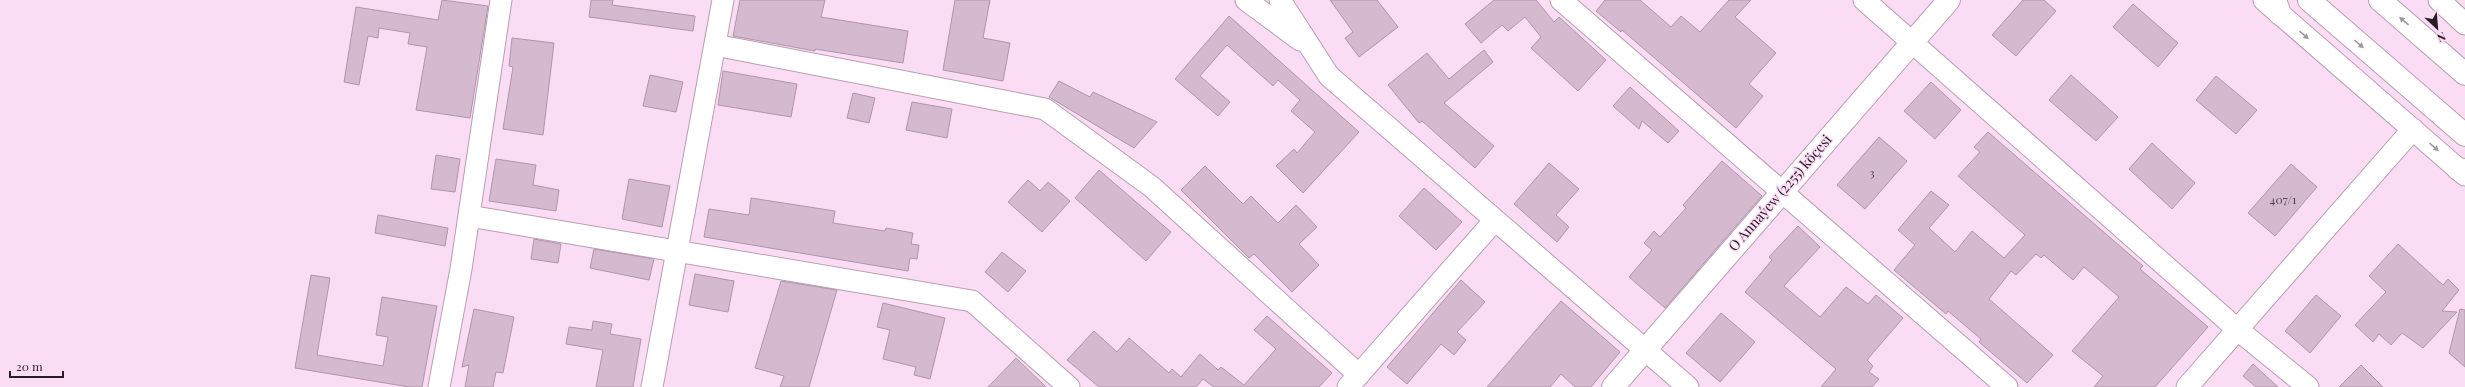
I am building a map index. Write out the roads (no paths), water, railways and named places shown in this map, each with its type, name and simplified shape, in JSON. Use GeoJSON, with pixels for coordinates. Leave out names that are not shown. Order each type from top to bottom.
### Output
{"type":"FeatureCollection","features":[{"type":"Feature","properties":{"kind":"main road","name":"O Annaýew (2255) köçesi"},"geometry":{"type":"LineString","coordinates":[[1613,387],[1912,40],[1949,0]]}},
{"type":"Feature","properties":{"kind":"main road"},"geometry":{"type":"LineString","coordinates":[[2308,0],[2465,135]]}},
{"type":"Feature","properties":{"kind":"main road"},"geometry":{"type":"LineString","coordinates":[[2380,0],[2465,74]]}},
{"type":"Feature","properties":{"kind":"street"},"geometry":{"type":"LineString","coordinates":[[439,387],[469,216],[501,0]]}},
{"type":"Feature","properties":{"kind":"street"},"geometry":{"type":"LineString","coordinates":[[652,387],[723,0]]}},
{"type":"Feature","properties":{"kind":"street"},"geometry":{"type":"LineString","coordinates":[[1246,0],[1310,47]]}},
{"type":"Feature","properties":{"kind":"street"},"geometry":{"type":"LineString","coordinates":[[1280,0],[1329,76],[1688,387]]}},
{"type":"Feature","properties":{"kind":"street"},"geometry":{"type":"LineString","coordinates":[[1561,0],[1782,190],[2007,387]]}},
{"type":"Feature","properties":{"kind":"street"},"geometry":{"type":"LineString","coordinates":[[1864,0],[1912,40],[2237,329],[2308,387]]}},
{"type":"Feature","properties":{"kind":"street"},"geometry":{"type":"LineString","coordinates":[[2264,0],[2278,7],[2413,129],[2463,171]]}},
{"type":"Feature","properties":{"kind":"street"},"geometry":{"type":"LineString","coordinates":[[2439,0],[2465,24]]}},
{"type":"Feature","properties":{"kind":"street"},"geometry":{"type":"LineString","coordinates":[[714,45],[1045,109],[1152,187],[1354,381],[1496,220]]}},
{"type":"Feature","properties":{"kind":"street"},"geometry":{"type":"LineString","coordinates":[[2187,387],[2413,129]]}},
{"type":"Feature","properties":{"kind":"street"},"geometry":{"type":"LineString","coordinates":[[469,216],[972,301],[1069,387]]}}]}
